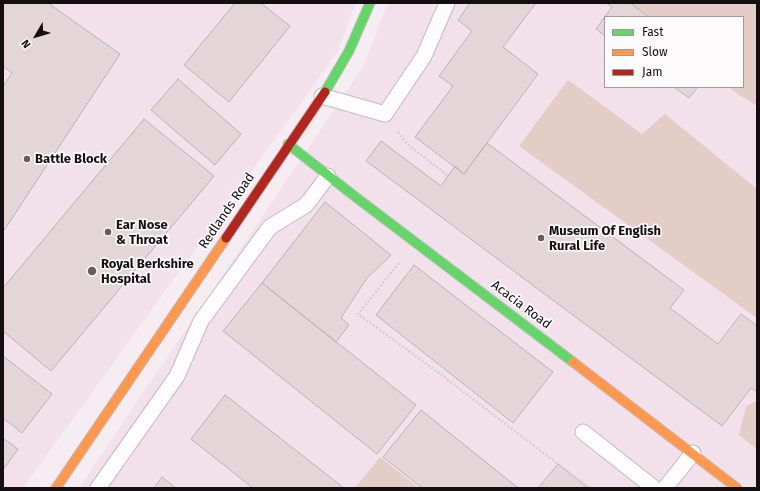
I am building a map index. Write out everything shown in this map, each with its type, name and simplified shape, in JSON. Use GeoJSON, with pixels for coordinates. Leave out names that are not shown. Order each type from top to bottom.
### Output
{"type":"FeatureCollection","features":[{"type":"Feature","properties":{"kind":"street","name":"Redlands Road"},"geometry":{"type":"LineString","coordinates":[[56,488],[322,96],[349,51],[370,3]]}},
{"type":"Feature","properties":{"kind":"street","name":"Acacia Road"},"geometry":{"type":"LineString","coordinates":[[288,144],[737,488]]}},
{"type":"Feature","properties":{"kind":"lane"},"geometry":{"type":"LineString","coordinates":[[322,96],[384,114],[424,56],[447,3]]}},
{"type":"Feature","properties":{"kind":"lane"},"geometry":{"type":"LineString","coordinates":[[98,488],[177,376],[201,321],[270,228],[306,205],[328,176]]}},
{"type":"Feature","properties":{"kind":"lane"},"geometry":{"type":"LineString","coordinates":[[583,432],[654,488]]}},
{"type":"Feature","properties":{"kind":"lane"},"geometry":{"type":"LineString","coordinates":[[665,488],[693,453]]}},
{"type":"Feature","properties":{"kind":"path"},"geometry":{"type":"LineString","coordinates":[[384,114],[407,144],[448,176]]}},
{"type":"Feature","properties":{"kind":"path"},"geometry":{"type":"LineString","coordinates":[[415,242],[358,314],[443,376],[589,488]]}},
{"type":"Feature","properties":{"kind":"shaded area","name":"Royal Berkshire Hospital"},"geometry":{"type":"Polygon","coordinates":[[[3,3],[356,3],[337,53],[23,488],[3,488],[3,3]]]}},
{"type":"Feature","properties":{"kind":"shaded area"},"geometry":{"type":"Polygon","coordinates":[[[388,3],[718,3],[604,16],[604,88],[744,88],[757,31],[757,488],[79,488],[363,67],[388,3]]]}},
{"type":"Feature","properties":{"kind":"shaded area"},"geometry":{"type":"Polygon","coordinates":[[[630,3],[757,3],[757,106],[730,88],[744,88],[744,16],[648,16],[630,3]]]}},
{"type":"Feature","properties":{"kind":"shaded area"},"geometry":{"type":"Polygon","coordinates":[[[568,80],[642,134],[665,114],[757,189],[757,318],[519,146],[568,80]]]}},
{"type":"Feature","properties":{"kind":"shaded area"},"geometry":{"type":"Polygon","coordinates":[[[757,401],[757,449],[739,435],[746,406],[757,401]]]}},
{"type":"Feature","properties":{"kind":"shaded area"},"geometry":{"type":"Polygon","coordinates":[[[380,457],[419,488],[355,488],[380,457]]]}},
{"type":"Feature","properties":{"kind":"building","name":"Battle Block"},"geometry":{"type":"Polygon","coordinates":[[[3,3],[48,3],[120,54],[3,232],[3,86],[12,73],[3,66],[3,3]]]}},
{"type":"Feature","properties":{"kind":"building"},"geometry":{"type":"Polygon","coordinates":[[[235,3],[261,3],[290,26],[229,102],[184,65],[235,3]]]}},
{"type":"Feature","properties":{"kind":"building"},"geometry":{"type":"Polygon","coordinates":[[[470,3],[536,3],[503,47],[538,74],[464,174],[415,137],[453,86],[439,76],[472,31],[458,20],[470,3]]]}},
{"type":"Feature","properties":{"kind":"building"},"geometry":{"type":"Polygon","coordinates":[[[606,3],[630,3],[648,16],[605,16],[612,7],[606,3]]]}},
{"type":"Feature","properties":{"kind":"building"},"geometry":{"type":"Polygon","coordinates":[[[604,18],[604,35],[596,29],[604,18]]]}},
{"type":"Feature","properties":{"kind":"building"},"geometry":{"type":"Polygon","coordinates":[[[178,79],[241,134],[215,165],[151,110],[178,79]]]}},
{"type":"Feature","properties":{"kind":"building"},"geometry":{"type":"Polygon","coordinates":[[[675,88],[697,88],[689,98],[675,88]]]}},
{"type":"Feature","properties":{"kind":"building","name":"Ear Nose & Throat"},"geometry":{"type":"Polygon","coordinates":[[[144,119],[214,176],[51,371],[3,331],[3,288],[144,119]]]}},
{"type":"Feature","properties":{"kind":"building","name":"Museum Of English Rural Life"},"geometry":{"type":"Polygon","coordinates":[[[381,141],[441,186],[455,166],[464,174],[487,143],[684,290],[670,308],[718,344],[741,314],[757,326],[757,392],[751,388],[722,426],[366,161],[381,141]]]}},
{"type":"Feature","properties":{"kind":"building"},"geometry":{"type":"Polygon","coordinates":[[[325,202],[391,255],[367,278],[341,318],[349,325],[336,342],[262,283],[325,202]]]}},
{"type":"Feature","properties":{"kind":"building"},"geometry":{"type":"Polygon","coordinates":[[[414,265],[553,372],[513,423],[376,315],[414,265]]]}},
{"type":"Feature","properties":{"kind":"building"},"geometry":{"type":"Polygon","coordinates":[[[262,283],[416,405],[377,454],[223,331],[262,283]]]}},
{"type":"Feature","properties":{"kind":"building"},"geometry":{"type":"Polygon","coordinates":[[[3,356],[52,394],[22,433],[3,418],[3,356]]]}},
{"type":"Feature","properties":{"kind":"building"},"geometry":{"type":"Polygon","coordinates":[[[225,395],[344,488],[253,488],[191,439],[225,395]]]}},
{"type":"Feature","properties":{"kind":"building"},"geometry":{"type":"Polygon","coordinates":[[[421,410],[518,488],[422,488],[383,457],[421,410]]]}},
{"type":"Feature","properties":{"kind":"building"},"geometry":{"type":"Polygon","coordinates":[[[3,438],[18,449],[3,470],[3,438]]]}},
{"type":"Feature","properties":{"kind":"building"},"geometry":{"type":"Polygon","coordinates":[[[558,464],[588,488],[538,488],[558,464]]]}},
{"type":"Feature","properties":{"kind":"building"},"geometry":{"type":"Polygon","coordinates":[[[162,477],[176,488],[154,488],[162,477]]]}},
{"type":"Feature","properties":{"kind":"traffic: fast"},"geometry":{"type":"LineString","coordinates":[[325,92],[349,51],[370,3]]}},
{"type":"Feature","properties":{"kind":"traffic: fast"},"geometry":{"type":"LineString","coordinates":[[288,144],[573,362]]}},
{"type":"Feature","properties":{"kind":"traffic: slow"},"geometry":{"type":"LineString","coordinates":[[56,488],[226,238]]}},
{"type":"Feature","properties":{"kind":"traffic: slow"},"geometry":{"type":"LineString","coordinates":[[573,362],[737,488]]}},
{"type":"Feature","properties":{"kind":"traffic: jam"},"geometry":{"type":"LineString","coordinates":[[226,238],[325,92]]}},
{"type":"Feature","properties":{"kind":"place","name":"Battle Block"},"geometry":{"type":"Point","coordinates":[27,159]}},
{"type":"Feature","properties":{"kind":"place","name":"Ear Nose & Throat"},"geometry":{"type":"Point","coordinates":[108,232]}},
{"type":"Feature","properties":{"kind":"place","name":"Museum Of English Rural Life"},"geometry":{"type":"Point","coordinates":[541,238]}},
{"type":"Feature","properties":{"kind":"place","name":"Royal Berkshire Hospital"},"geometry":{"type":"Point","coordinates":[92,271]}}]}
